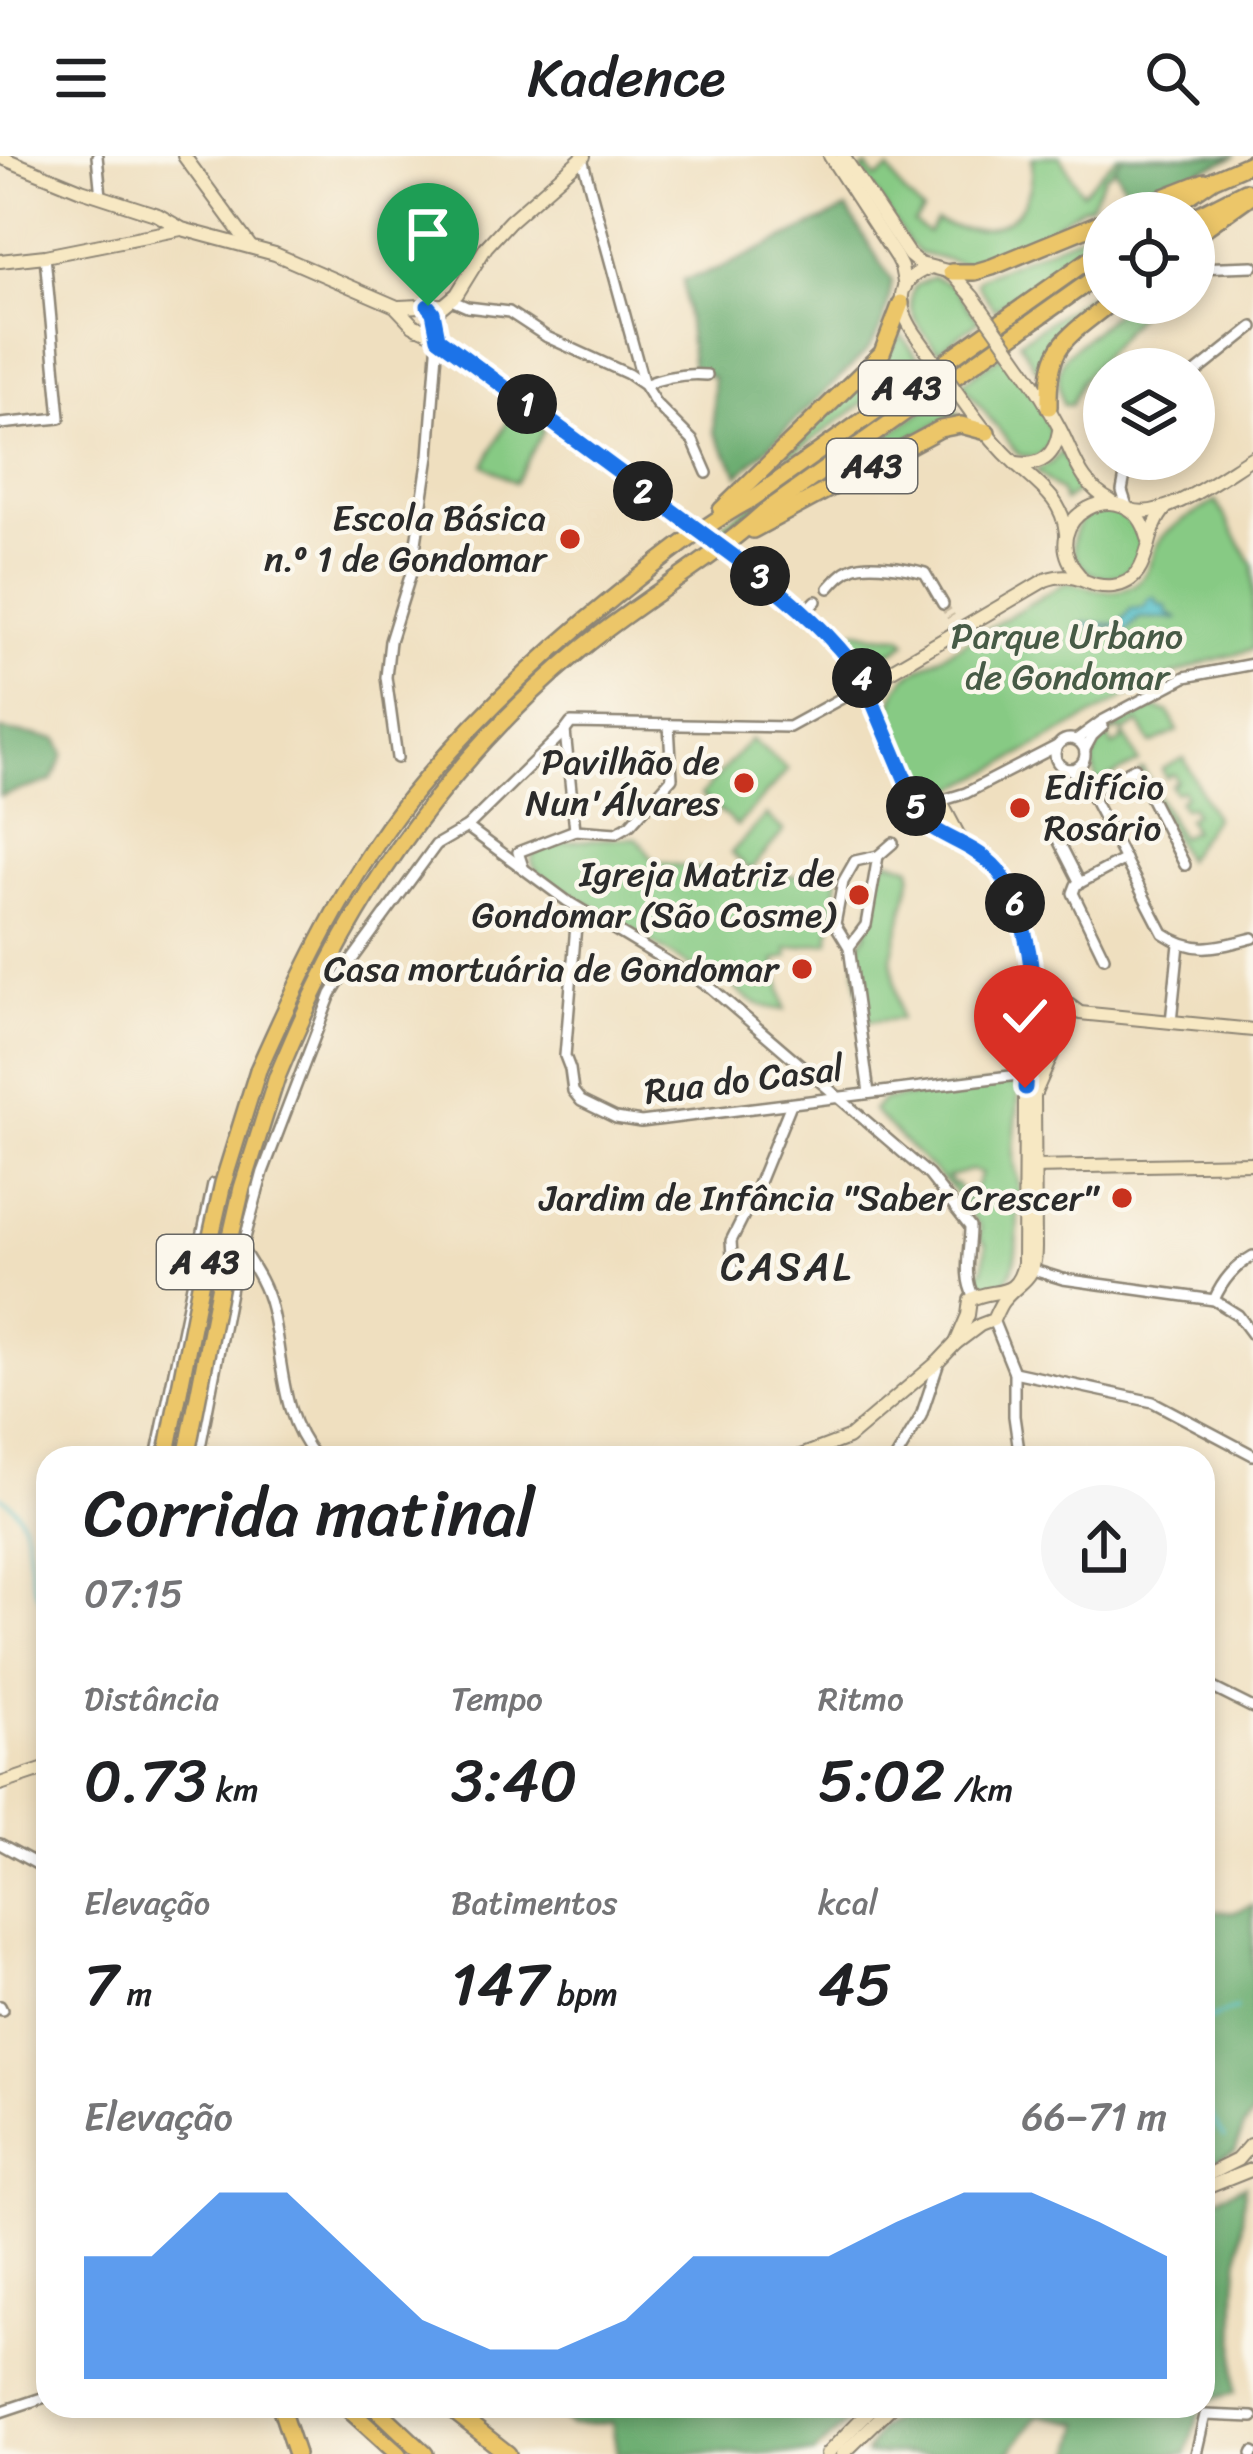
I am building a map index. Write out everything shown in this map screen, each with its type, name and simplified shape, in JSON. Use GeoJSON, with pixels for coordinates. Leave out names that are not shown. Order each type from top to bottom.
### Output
{"type":"FeatureCollection","features":[{"type":"Feature","properties":{"kind":"highway"},"geometry":{"type":"LineString","coordinates":[[1174,192],[1253,162]]}},
{"type":"Feature","properties":{"kind":"highway"},"geometry":{"type":"LineString","coordinates":[[1194,192],[1214,178]]}},
{"type":"Feature","properties":{"kind":"highway"},"geometry":{"type":"LineString","coordinates":[[1215,208],[1253,191]]}},
{"type":"Feature","properties":{"kind":"highway"},"geometry":{"type":"LineString","coordinates":[[1215,220],[1253,191]]}},
{"type":"Feature","properties":{"kind":"highway"},"geometry":{"type":"LineString","coordinates":[[942,270],[974,272],[992,267],[1083,230]]}},
{"type":"Feature","properties":{"kind":"highway","name":"A 43"},"geometry":{"type":"LineString","coordinates":[[168,1446],[210,1241],[259,1070],[301,976],[349,887],[407,802],[470,727],[567,635],[707,523],[752,499],[1083,264]]}},
{"type":"Feature","properties":{"kind":"highway","name":"A 43"},"geometry":{"type":"LineString","coordinates":[[188,1446],[242,1188],[277,1076],[318,984],[366,898],[422,814],[485,741],[580,650],[781,500],[1083,287]]}},
{"type":"Feature","properties":{"kind":"highway","name":"A43"},"geometry":{"type":"LineString","coordinates":[[707,523],[882,353],[903,294]]}},
{"type":"Feature","properties":{"kind":"highway"},"geometry":{"type":"LineString","coordinates":[[1048,407],[1053,358],[1066,338],[1084,324]]}},
{"type":"Feature","properties":{"kind":"highway","name":"A43"},"geometry":{"type":"LineString","coordinates":[[734,539],[940,429],[961,425],[987,432]]}},
{"type":"Feature","properties":{"kind":"highway"},"geometry":{"type":"LineString","coordinates":[[284,2418],[296,2454]]}},
{"type":"Feature","properties":{"kind":"highway"},"geometry":{"type":"LineString","coordinates":[[358,2418],[398,2454]]}},
{"type":"Feature","properties":{"kind":"highway"},"geometry":{"type":"LineString","coordinates":[[388,2418],[425,2454]]}},
{"type":"Feature","properties":{"kind":"highway"},"geometry":{"type":"LineString","coordinates":[[462,2418],[508,2454]]}},
{"type":"Feature","properties":{"kind":"main road"},"geometry":{"type":"LineString","coordinates":[[184,156],[250,246]]}},
{"type":"Feature","properties":{"kind":"main road"},"geometry":{"type":"LineString","coordinates":[[830,156],[901,267],[903,314],[987,432],[1057,503],[1068,560],[1085,580]]}},
{"type":"Feature","properties":{"kind":"main road"},"geometry":{"type":"LineString","coordinates":[[843,156],[902,247],[920,264],[942,270],[973,297],[1048,407],[1087,484],[1139,518],[1148,542]]}},
{"type":"Feature","properties":{"kind":"main road"},"geometry":{"type":"LineString","coordinates":[[0,157],[158,215],[182,229],[250,246],[395,306],[436,308],[447,302]]}},
{"type":"Feature","properties":{"kind":"main road"},"geometry":{"type":"LineString","coordinates":[[414,325],[424,328],[433,320],[498,234],[583,157]]}},
{"type":"Feature","properties":{"kind":"main road"},"geometry":{"type":"LineString","coordinates":[[0,262],[182,229]]}},
{"type":"Feature","properties":{"kind":"main road"},"geometry":{"type":"LineString","coordinates":[[903,294],[917,272],[942,270]]}},
{"type":"Feature","properties":{"kind":"main road"},"geometry":{"type":"LineString","coordinates":[[421,305],[433,312],[438,338]]}},
{"type":"Feature","properties":{"kind":"main road"},"geometry":{"type":"LineString","coordinates":[[414,325],[410,311],[421,305]]}},
{"type":"Feature","properties":{"kind":"main road"},"geometry":{"type":"LineString","coordinates":[[395,306],[414,325],[755,572],[811,606],[870,682],[925,824],[962,841],[991,863],[1010,889],[1030,962],[1040,981],[1057,997],[1080,1013],[1253,1030]]}},
{"type":"Feature","properties":{"kind":"main road"},"geometry":{"type":"LineString","coordinates":[[1015,463],[1040,463],[1049,456],[1059,427]]}},
{"type":"Feature","properties":{"kind":"main road"},"geometry":{"type":"LineString","coordinates":[[1046,580],[1060,564],[1071,522],[1091,506],[1117,504],[1141,513],[1165,509],[1253,457]]}},
{"type":"Feature","properties":{"kind":"main road"},"geometry":{"type":"LineString","coordinates":[[870,682],[955,624],[1046,580],[1066,574],[1097,585],[1123,583],[1142,567],[1151,530],[1165,509]]}},
{"type":"Feature","properties":{"kind":"main road"},"geometry":{"type":"LineString","coordinates":[[911,792],[941,808],[962,841]]}},
{"type":"Feature","properties":{"kind":"main road"},"geometry":{"type":"LineString","coordinates":[[922,818],[926,805],[941,808]]}},
{"type":"Feature","properties":{"kind":"main road"},"geometry":{"type":"LineString","coordinates":[[934,828],[944,823],[941,808]]}},
{"type":"Feature","properties":{"kind":"main road"},"geometry":{"type":"LineString","coordinates":[[827,1446],[848,1438],[990,1318],[1018,1289],[1029,1267],[1026,1074],[1030,962]]}},
{"type":"Feature","properties":{"kind":"main road"},"geometry":{"type":"LineString","coordinates":[[1032,1006],[1041,996],[1057,997]]}},
{"type":"Feature","properties":{"kind":"main road"},"geometry":{"type":"LineString","coordinates":[[1029,1167],[1034,1095],[1065,1017],[1057,997]]}},
{"type":"Feature","properties":{"kind":"main road"},"geometry":{"type":"LineString","coordinates":[[1029,1167],[1253,1162]]}},
{"type":"Feature","properties":{"kind":"main road"},"geometry":{"type":"LineString","coordinates":[[956,1343],[968,1305],[979,1296],[1000,1294],[1029,1267]]}},
{"type":"Feature","properties":{"kind":"main road"},"geometry":{"type":"LineString","coordinates":[[979,1296],[994,1300],[990,1318]]}},
{"type":"Feature","properties":{"kind":"main road"},"geometry":{"type":"LineString","coordinates":[[968,1315],[990,1318]]}},
{"type":"Feature","properties":{"kind":"main road"},"geometry":{"type":"LineString","coordinates":[[0,1784],[36,1772]]}},
{"type":"Feature","properties":{"kind":"main road"},"geometry":{"type":"LineString","coordinates":[[1215,2171],[1237,2160],[1252,2144]]}},
{"type":"Feature","properties":{"kind":"main road"},"geometry":{"type":"LineString","coordinates":[[1215,2184],[1253,2169]]}},
{"type":"Feature","properties":{"kind":"main road"},"geometry":{"type":"LineString","coordinates":[[826,2454],[862,2418]]}},
{"type":"Feature","properties":{"kind":"main road"},"geometry":{"type":"LineString","coordinates":[[843,2454],[880,2418]]}},
{"type":"Feature","properties":{"kind":"street"},"geometry":{"type":"LineString","coordinates":[[98,156],[100,196]]}},
{"type":"Feature","properties":{"kind":"street"},"geometry":{"type":"LineString","coordinates":[[583,157],[644,385],[693,441],[707,473]]}},
{"type":"Feature","properties":{"kind":"street"},"geometry":{"type":"LineString","coordinates":[[0,424],[60,418],[45,256]]}},
{"type":"Feature","properties":{"kind":"street"},"geometry":{"type":"LineString","coordinates":[[1215,267],[1253,266]]}},
{"type":"Feature","properties":{"kind":"street"},"geometry":{"type":"LineString","coordinates":[[447,302],[509,312],[547,337],[644,385]]}},
{"type":"Feature","properties":{"kind":"street"},"geometry":{"type":"LineString","coordinates":[[1215,357],[1253,327]]}},
{"type":"Feature","properties":{"kind":"street"},"geometry":{"type":"LineString","coordinates":[[397,758],[386,677],[390,641],[412,570],[429,456],[438,338]]}},
{"type":"Feature","properties":{"kind":"street"},"geometry":{"type":"LineString","coordinates":[[644,385],[661,378],[706,375]]}},
{"type":"Feature","properties":{"kind":"street"},"geometry":{"type":"LineString","coordinates":[[1117,504],[1123,480]]}},
{"type":"Feature","properties":{"kind":"street"},"geometry":{"type":"LineString","coordinates":[[1117,504],[1123,500],[1123,480]]}},
{"type":"Feature","properties":{"kind":"street"},"geometry":{"type":"LineString","coordinates":[[829,588],[861,564],[915,569],[925,573],[944,604]]}},
{"type":"Feature","properties":{"kind":"street"},"geometry":{"type":"LineString","coordinates":[[1076,740],[1102,721],[1181,683],[1253,664]]}},
{"type":"Feature","properties":{"kind":"street"},"geometry":{"type":"LineString","coordinates":[[200,1446],[234,1271],[263,1172],[331,994],[436,845],[467,827],[571,723],[789,727],[870,682]]}},
{"type":"Feature","properties":{"kind":"street"},"geometry":{"type":"LineString","coordinates":[[1181,683],[1092,736],[1083,762],[1087,787],[1163,934],[1196,949],[1253,938]]}},
{"type":"Feature","properties":{"kind":"street"},"geometry":{"type":"LineString","coordinates":[[524,867],[518,852],[575,830],[616,833],[630,825],[672,778],[669,725]]}},
{"type":"Feature","properties":{"kind":"street"},"geometry":{"type":"LineString","coordinates":[[566,730],[575,830]]}},
{"type":"Feature","properties":{"kind":"street"},"geometry":{"type":"LineString","coordinates":[[941,808],[1067,739],[1085,749]]}},
{"type":"Feature","properties":{"kind":"street"},"geometry":{"type":"LineString","coordinates":[[1057,746],[1054,756],[1087,787]]}},
{"type":"Feature","properties":{"kind":"street"},"geometry":{"type":"LineString","coordinates":[[1030,761],[1065,767],[1083,762]]}},
{"type":"Feature","properties":{"kind":"street"},"geometry":{"type":"LineString","coordinates":[[1087,787],[1135,768],[1185,866]]}},
{"type":"Feature","properties":{"kind":"street"},"geometry":{"type":"LineString","coordinates":[[467,827],[567,901],[711,988],[929,1175],[970,1227],[969,1291],[979,1296]]}},
{"type":"Feature","properties":{"kind":"street"},"geometry":{"type":"LineString","coordinates":[[1054,834],[1080,883]]}},
{"type":"Feature","properties":{"kind":"street"},"geometry":{"type":"LineString","coordinates":[[868,1093],[849,947],[835,924],[843,882],[855,861],[878,856],[893,843]]}},
{"type":"Feature","properties":{"kind":"street"},"geometry":{"type":"LineString","coordinates":[[849,947],[866,925],[878,856]]}},
{"type":"Feature","properties":{"kind":"street"},"geometry":{"type":"LineString","coordinates":[[1104,957],[1073,893],[1080,883],[1125,859]]}},
{"type":"Feature","properties":{"kind":"street","name":"Rua do Casal"},"geometry":{"type":"LineString","coordinates":[[576,925],[565,1056],[573,1091],[581,1101],[616,1118],[641,1122],[1026,1074]]}},
{"type":"Feature","properties":{"kind":"street"},"geometry":{"type":"LineString","coordinates":[[1171,1022],[1179,944]]}},
{"type":"Feature","properties":{"kind":"street"},"geometry":{"type":"LineString","coordinates":[[733,1270],[731,1241],[791,1104]]}},
{"type":"Feature","properties":{"kind":"street"},"geometry":{"type":"LineString","coordinates":[[158,1446],[213,1184],[257,1192]]}},
{"type":"Feature","properties":{"kind":"street"},"geometry":{"type":"LineString","coordinates":[[200,1238],[242,1249],[260,1279],[271,1304],[281,1377],[297,1432],[307,1446]]}},
{"type":"Feature","properties":{"kind":"street"},"geometry":{"type":"LineString","coordinates":[[1214,1300],[1232,1270],[1253,1256]]}},
{"type":"Feature","properties":{"kind":"street"},"geometry":{"type":"LineString","coordinates":[[1029,1267],[1063,1279],[1214,1300],[1238,1315],[1253,1335]]}},
{"type":"Feature","properties":{"kind":"street"},"geometry":{"type":"LineString","coordinates":[[990,1318],[1014,1372],[1018,1446]]}},
{"type":"Feature","properties":{"kind":"street"},"geometry":{"type":"LineString","coordinates":[[903,1446],[921,1416],[939,1361]]}},
{"type":"Feature","properties":{"kind":"street"},"geometry":{"type":"LineString","coordinates":[[1014,1372],[1153,1402],[1253,1455]]}},
{"type":"Feature","properties":{"kind":"street"},"geometry":{"type":"LineString","coordinates":[[1215,1689],[1253,1708]]}},
{"type":"Feature","properties":{"kind":"street"},"geometry":{"type":"LineString","coordinates":[[0,1844],[36,1864]]}},
{"type":"Feature","properties":{"kind":"street"},"geometry":{"type":"LineString","coordinates":[[0,2412],[36,2400]]}},
{"type":"Feature","properties":{"kind":"street"},"geometry":{"type":"LineString","coordinates":[[1215,2415],[1253,2416]]}},
{"type":"Feature","properties":{"kind":"street"},"geometry":{"type":"LineString","coordinates":[[1196,2454],[1204,2418]]}},
{"type":"Feature","properties":{"kind":"green space"},"geometry":{"type":"Polygon","coordinates":[[[1060,156],[1082,193],[1117,156],[1124,156],[1097,192],[1083,192],[1083,207],[1043,232],[965,264],[919,253],[861,171],[867,167],[876,179],[889,170],[923,212],[914,223],[928,233],[936,221],[974,229],[1006,221],[1027,197],[1032,158],[1060,156]]]}},
{"type":"Feature","properties":{"kind":"green space"},"geometry":{"type":"Polygon","coordinates":[[[1122,156],[1236,156],[1149,192],[1128,192],[1114,167],[1122,156]]]}},
{"type":"Feature","properties":{"kind":"green space"},"geometry":{"type":"Polygon","coordinates":[[[847,209],[892,281],[880,329],[864,354],[739,475],[714,432],[713,377],[693,370],[683,280],[717,270],[847,209]]]}},
{"type":"Feature","properties":{"kind":"green space"},"geometry":{"type":"Polygon","coordinates":[[[1083,234],[1083,252],[994,309],[976,282],[1083,234]]]}},
{"type":"Feature","properties":{"kind":"green space"},"geometry":{"type":"Polygon","coordinates":[[[933,277],[953,286],[979,321],[938,351],[916,320],[911,304],[915,286],[933,277]]]}},
{"type":"Feature","properties":{"kind":"green space"},"geometry":{"type":"Polygon","coordinates":[[[1083,298],[1083,319],[1052,350],[1045,372],[1038,371],[1019,342],[1083,298]]]}},
{"type":"Feature","properties":{"kind":"green space"},"geometry":{"type":"Polygon","coordinates":[[[1102,324],[1130,324],[1109,348],[1083,348],[1083,379],[1071,405],[1063,405],[1059,379],[1067,354],[1102,324]]]}},
{"type":"Feature","properties":{"kind":"green space"},"geometry":{"type":"Polygon","coordinates":[[[901,335],[921,362],[790,456],[786,453],[879,367],[901,335]]]}},
{"type":"Feature","properties":{"kind":"green space"},"geometry":{"type":"Polygon","coordinates":[[[1003,354],[1037,400],[1050,428],[1046,450],[1036,456],[1018,454],[962,383],[1003,354]]]}},
{"type":"Feature","properties":{"kind":"green space"},"geometry":{"type":"Polygon","coordinates":[[[932,377],[935,381],[726,531],[720,527],[932,377]]]}},
{"type":"Feature","properties":{"kind":"green space"},"geometry":{"type":"Polygon","coordinates":[[[945,395],[960,416],[808,493],[807,491],[945,395]]]}},
{"type":"Feature","properties":{"kind":"green space"},"geometry":{"type":"Polygon","coordinates":[[[515,407],[544,430],[515,483],[484,465],[515,407]]]}},
{"type":"Feature","properties":{"kind":"green space"},"geometry":{"type":"Polygon","coordinates":[[[1062,451],[1082,488],[1064,501],[1061,492],[1036,471],[1062,451]]]}},
{"type":"Feature","properties":{"kind":"green space","name":"Parque Urbano de Gondomar"},"geometry":{"type":"Polygon","coordinates":[[[1216,501],[1253,566],[1253,649],[1146,686],[947,792],[923,786],[894,732],[892,704],[906,677],[1065,583],[1107,591],[1133,586],[1146,572],[1160,539],[1216,501]]]}},
{"type":"Feature","properties":{"kind":"green space"},"geometry":{"type":"Polygon","coordinates":[[[1107,509],[1131,519],[1141,543],[1131,567],[1107,577],[1083,567],[1073,543],[1083,519],[1107,509]]]}},
{"type":"Feature","properties":{"kind":"green space"},"geometry":{"type":"Polygon","coordinates":[[[855,630],[901,636],[907,642],[884,655],[870,656],[846,645],[855,630]]]}},
{"type":"Feature","properties":{"kind":"green space"},"geometry":{"type":"Polygon","coordinates":[[[1155,708],[1169,713],[1178,731],[1151,744],[1139,723],[1107,736],[1113,746],[1125,735],[1139,762],[1098,783],[1094,754],[1099,743],[1117,727],[1155,708]]]}},
{"type":"Feature","properties":{"kind":"green space"},"geometry":{"type":"Polygon","coordinates":[[[0,730],[57,739],[64,754],[52,781],[0,796],[0,730]]]}},
{"type":"Feature","properties":{"kind":"green space","name":"Pavilhão de Nun'Álvares"},"geometry":{"type":"Polygon","coordinates":[[[751,739],[788,770],[737,826],[701,795],[751,739]]]}},
{"type":"Feature","properties":{"kind":"green space"},"geometry":{"type":"Polygon","coordinates":[[[1184,758],[1214,818],[1185,860],[1139,771],[1143,769],[1180,837],[1193,831],[1187,818],[1194,814],[1191,806],[1183,808],[1179,801],[1185,796],[1182,790],[1175,792],[1171,786],[1177,781],[1174,774],[1166,778],[1162,769],[1184,758]]]}},
{"type":"Feature","properties":{"kind":"green space"},"geometry":{"type":"Polygon","coordinates":[[[766,815],[784,831],[750,870],[731,853],[766,815]]]}},
{"type":"Feature","properties":{"kind":"green space"},"geometry":{"type":"Polygon","coordinates":[[[637,838],[654,861],[726,874],[838,877],[829,942],[787,949],[789,956],[775,961],[785,1010],[747,999],[732,982],[721,985],[547,879],[533,865],[534,855],[545,847],[637,838]]]}},
{"type":"Feature","properties":{"kind":"green space"},"geometry":{"type":"Polygon","coordinates":[[[888,860],[911,867],[912,874],[892,958],[900,1019],[863,1022],[857,954],[866,934],[878,873],[888,860]]]}},
{"type":"Feature","properties":{"kind":"green space"},"geometry":{"type":"Polygon","coordinates":[[[1019,1082],[1014,1154],[1020,1192],[1017,1249],[1005,1282],[984,1286],[976,1272],[983,1270],[986,1245],[980,1227],[953,1190],[873,1111],[882,1100],[1019,1082]],[[971,1170],[947,1177],[968,1201],[982,1173],[971,1170]]]}},
{"type":"Feature","properties":{"kind":"green space"},"geometry":{"type":"Polygon","coordinates":[[[1253,1905],[1253,2114],[1235,2152],[1215,2161],[1215,1911],[1234,1912],[1253,1905]]]}},
{"type":"Feature","properties":{"kind":"green space"},"geometry":{"type":"Polygon","coordinates":[[[1245,2185],[1236,2288],[1235,2393],[1215,2398],[1215,2199],[1245,2185]]]}},
{"type":"Feature","properties":{"kind":"green space"},"geometry":{"type":"Polygon","coordinates":[[[562,2418],[851,2418],[814,2454],[617,2454],[612,2422],[570,2425],[562,2418]]]}},
{"type":"Feature","properties":{"kind":"green space"},"geometry":{"type":"Polygon","coordinates":[[[894,2418],[1037,2418],[1009,2454],[866,2454],[879,2430],[894,2418]]]}},
{"type":"Feature","properties":{"kind":"green space"},"geometry":{"type":"Polygon","coordinates":[[[1055,2418],[1198,2418],[1187,2454],[1074,2454],[1082,2423],[1055,2418]]]}},
{"type":"Feature","properties":{"kind":"water"},"geometry":{"type":"Polygon","coordinates":[[[1155,597],[1167,613],[1179,619],[1139,618],[1125,632],[1110,626],[1077,627],[1082,623],[1119,624],[1131,609],[1143,608],[1155,597]]]}},
{"type":"Feature","properties":{"kind":"waterway"},"geometry":{"type":"LineString","coordinates":[[0,1496],[24,1526],[36,1590]]}},
{"type":"Feature","properties":{"kind":"waterway"},"geometry":{"type":"LineString","coordinates":[[1215,2016],[1236,2008]]}},
{"type":"Feature","properties":{"kind":"waterway"},"geometry":{"type":"LineString","coordinates":[[1215,2122],[1224,2138]]}},
{"type":"Feature","properties":{"kind":"tunnel"},"geometry":{"type":"LineString","coordinates":[[943,604],[951,617]]}},
{"type":"Feature","properties":{"kind":"place","name":"Escola Básica n.º 1 de Gondomar"},"geometry":{"type":"Point","coordinates":[570,539]}},
{"type":"Feature","properties":{"kind":"place","name":"Pavilhão de Nun'Álvares"},"geometry":{"type":"Point","coordinates":[744,783]}},
{"type":"Feature","properties":{"kind":"place","name":"Edifício Rosário"},"geometry":{"type":"Point","coordinates":[1020,808]}},
{"type":"Feature","properties":{"kind":"place","name":"Igreja Matriz de Gondomar (São Cosme)"},"geometry":{"type":"Point","coordinates":[859,895]}},
{"type":"Feature","properties":{"kind":"place","name":"Casa mortuária de Gondomar"},"geometry":{"type":"Point","coordinates":[802,969]}},
{"type":"Feature","properties":{"kind":"place","name":"Jardim de Infância \"Saber Crescer\""},"geometry":{"type":"Point","coordinates":[1122,1198]}},
{"type":"Feature","properties":{"kind":"district","name":"CASAL"},"geometry":{"type":"Point","coordinates":[787,1266]}},
{"type":"Feature","properties":{"kind":"route"},"geometry":{"type":"LineString","coordinates":[[428,306],[438,338],[755,572],[805,611],[849,658],[862,677],[860,688],[868,691],[923,821],[982,856],[1010,889],[1030,962],[1032,1006],[1025,1088]]}}]}
